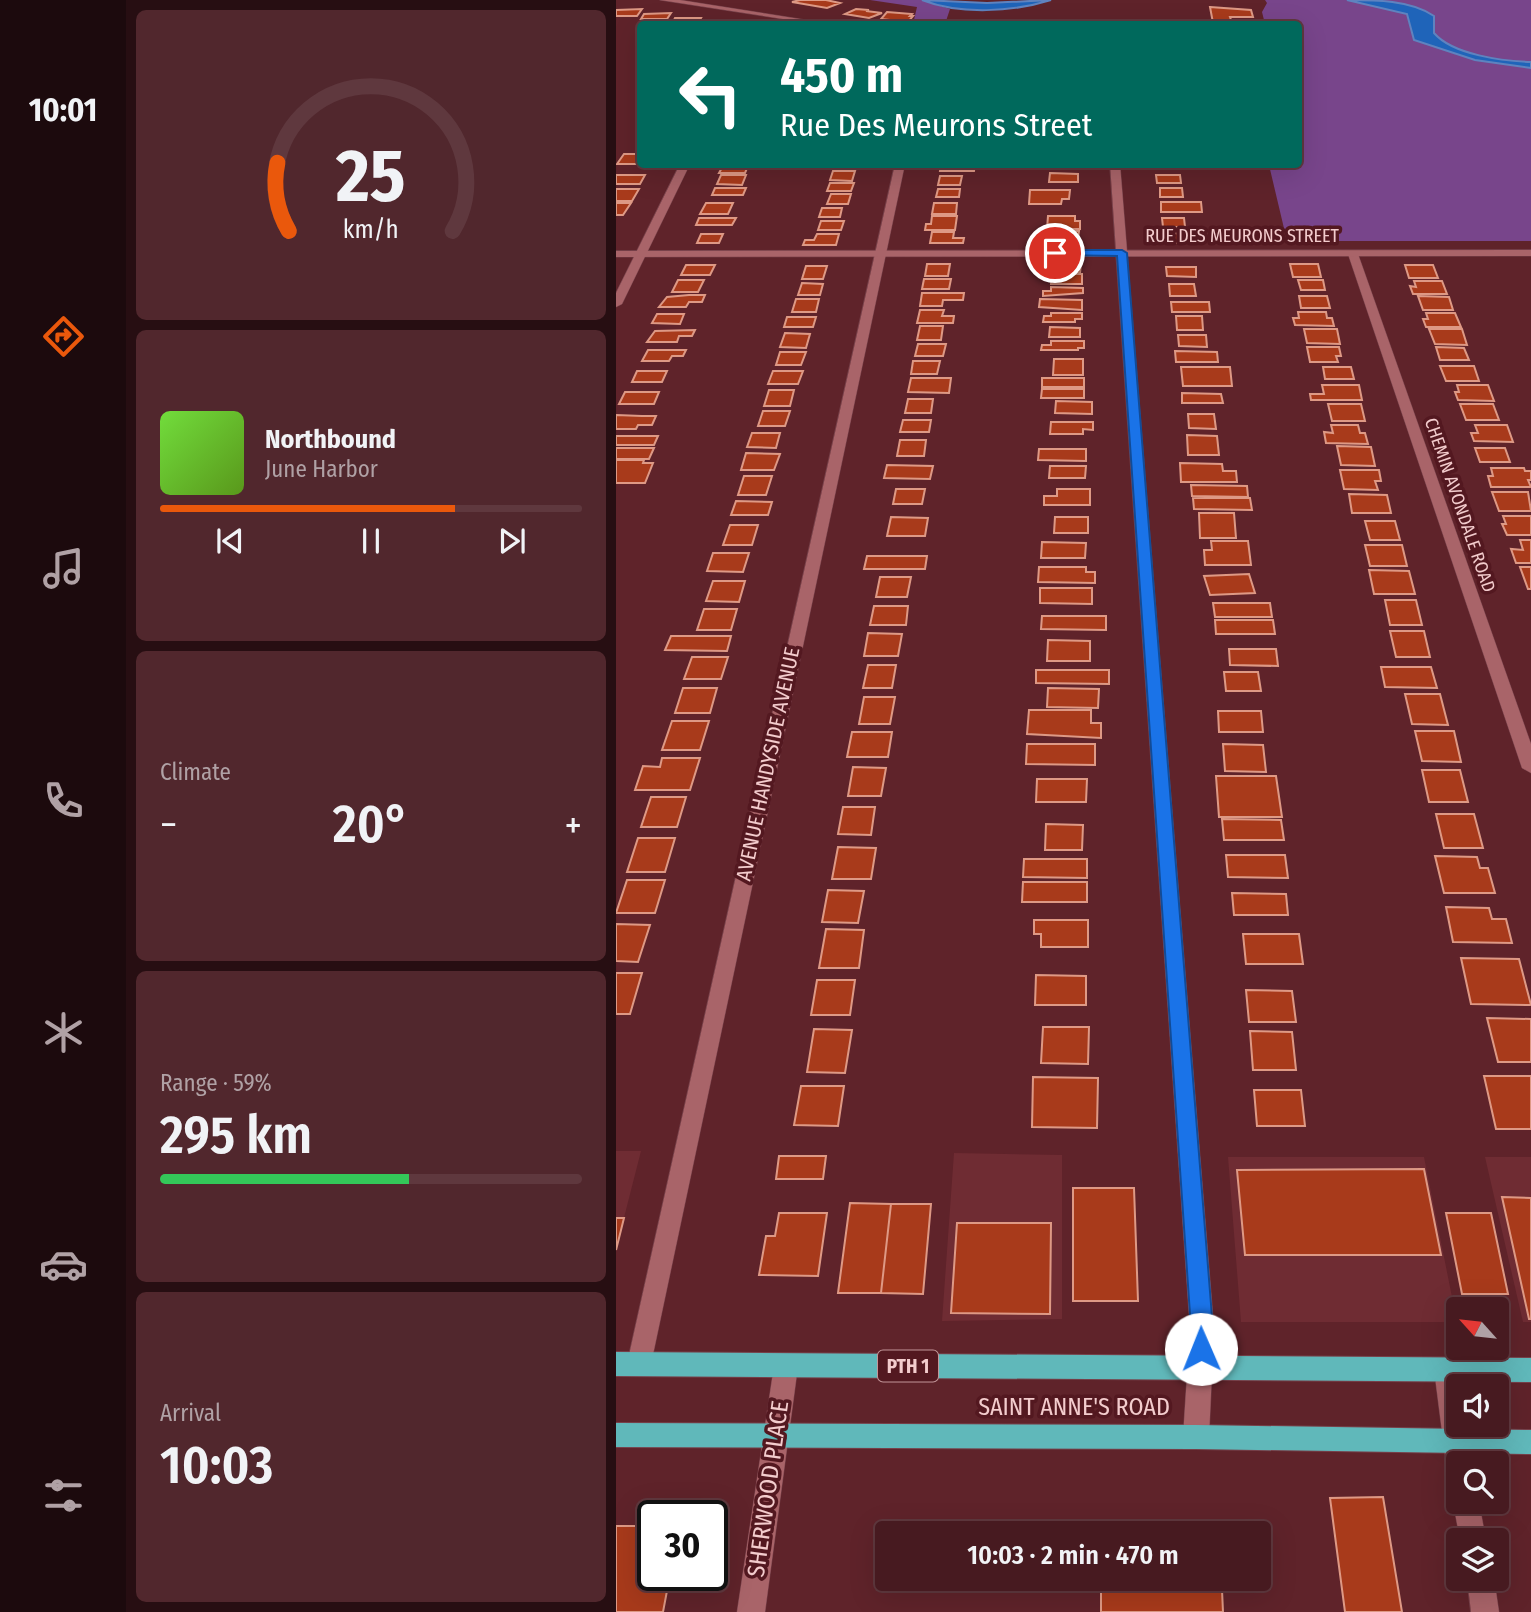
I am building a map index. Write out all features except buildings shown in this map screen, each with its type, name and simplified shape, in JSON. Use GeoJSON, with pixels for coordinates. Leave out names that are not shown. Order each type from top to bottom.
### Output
{"type":"FeatureCollection","features":[{"type":"Feature","properties":{"kind":"highway","name":"SAINT ANNE'S ROAD"},"geometry":{"type":"LineString","coordinates":[[627,1364],[1531,1370]]}},
{"type":"Feature","properties":{"kind":"highway","name":"SAINT ANNE'S ROAD"},"geometry":{"type":"LineString","coordinates":[[616,1435],[1196,1437],[1446,1451]]}},
{"type":"Feature","properties":{"kind":"highway","name":"SAINT ANNE'S ROAD"},"geometry":{"type":"LineString","coordinates":[[1465,1451],[1531,1442]]}},
{"type":"Feature","properties":{"kind":"street"},"geometry":{"type":"LineString","coordinates":[[664,0],[805,21]]}},
{"type":"Feature","properties":{"kind":"street"},"geometry":{"type":"LineString","coordinates":[[757,21],[760,15]]}},
{"type":"Feature","properties":{"kind":"street"},"geometry":{"type":"LineString","coordinates":[[616,304],[683,168]]}},
{"type":"Feature","properties":{"kind":"street","name":"AVENUE HANDYSIDE AVENUE"},"geometry":{"type":"LineString","coordinates":[[627,1364],[899,168]]}},
{"type":"Feature","properties":{"kind":"street"},"geometry":{"type":"LineString","coordinates":[[1115,168],[1201,1316],[1196,1437]]}},
{"type":"Feature","properties":{"kind":"street","name":"RUE DES MEURONS STREET"},"geometry":{"type":"LineString","coordinates":[[616,254],[1531,253]]}},
{"type":"Feature","properties":{"kind":"street","name":"CHEMIN AVONDALE ROAD"},"geometry":{"type":"LineString","coordinates":[[1353,254],[1531,768]]}},
{"type":"Feature","properties":{"kind":"street","name":"SHERWOOD PLACE"},"geometry":{"type":"LineString","coordinates":[[751,1612],[786,1366]]}},
{"type":"Feature","properties":{"kind":"street"},"geometry":{"type":"LineString","coordinates":[[1446,1369],[1458,1451]]}},
{"type":"Feature","properties":{"kind":"street"},"geometry":{"type":"LineString","coordinates":[[1482,1591],[1485,1612]]}},
{"type":"Feature","properties":{"kind":"shaded area"},"geometry":{"type":"Polygon","coordinates":[[[870,0],[922,0],[950,9],[946,21],[914,21],[917,7],[870,0]]]}},
{"type":"Feature","properties":{"kind":"shaded area"},"geometry":{"type":"Polygon","coordinates":[[[1265,0],[1531,0],[1531,241],[1287,241],[1270,168],[1302,168],[1302,21],[1264,21],[1262,12],[1267,3],[1265,0]]]}},
{"type":"Feature","properties":{"kind":"shaded area"},"geometry":{"type":"Polygon","coordinates":[[[616,1151],[641,1151],[616,1249],[616,1151]]]}},
{"type":"Feature","properties":{"kind":"shaded area"},"geometry":{"type":"Polygon","coordinates":[[[954,1153],[1062,1155],[1062,1319],[942,1321],[954,1153]]]}},
{"type":"Feature","properties":{"kind":"shaded area"},"geometry":{"type":"Polygon","coordinates":[[[1228,1157],[1424,1157],[1452,1297],[1446,1297],[1446,1322],[1241,1322],[1228,1157]]]}},
{"type":"Feature","properties":{"kind":"shaded area"},"geometry":{"type":"Polygon","coordinates":[[[1485,1157],[1531,1157],[1531,1322],[1523,1322],[1485,1157]]]}},
{"type":"Feature","properties":{"kind":"water"},"geometry":{"type":"Polygon","coordinates":[[[922,0],[987,3],[1051,0],[1004,9],[969,10],[922,0]]]}},
{"type":"Feature","properties":{"kind":"water"},"geometry":{"type":"Polygon","coordinates":[[[1347,0],[1392,2],[1415,7],[1434,16],[1434,33],[1453,47],[1493,58],[1531,62],[1531,68],[1475,60],[1414,40],[1407,14],[1347,0]]]}},
{"type":"Feature","properties":{"kind":"route"},"geometry":{"type":"LineString","coordinates":[[1055,253],[1122,253],[1202,1329],[1201,1349]]}}]}
